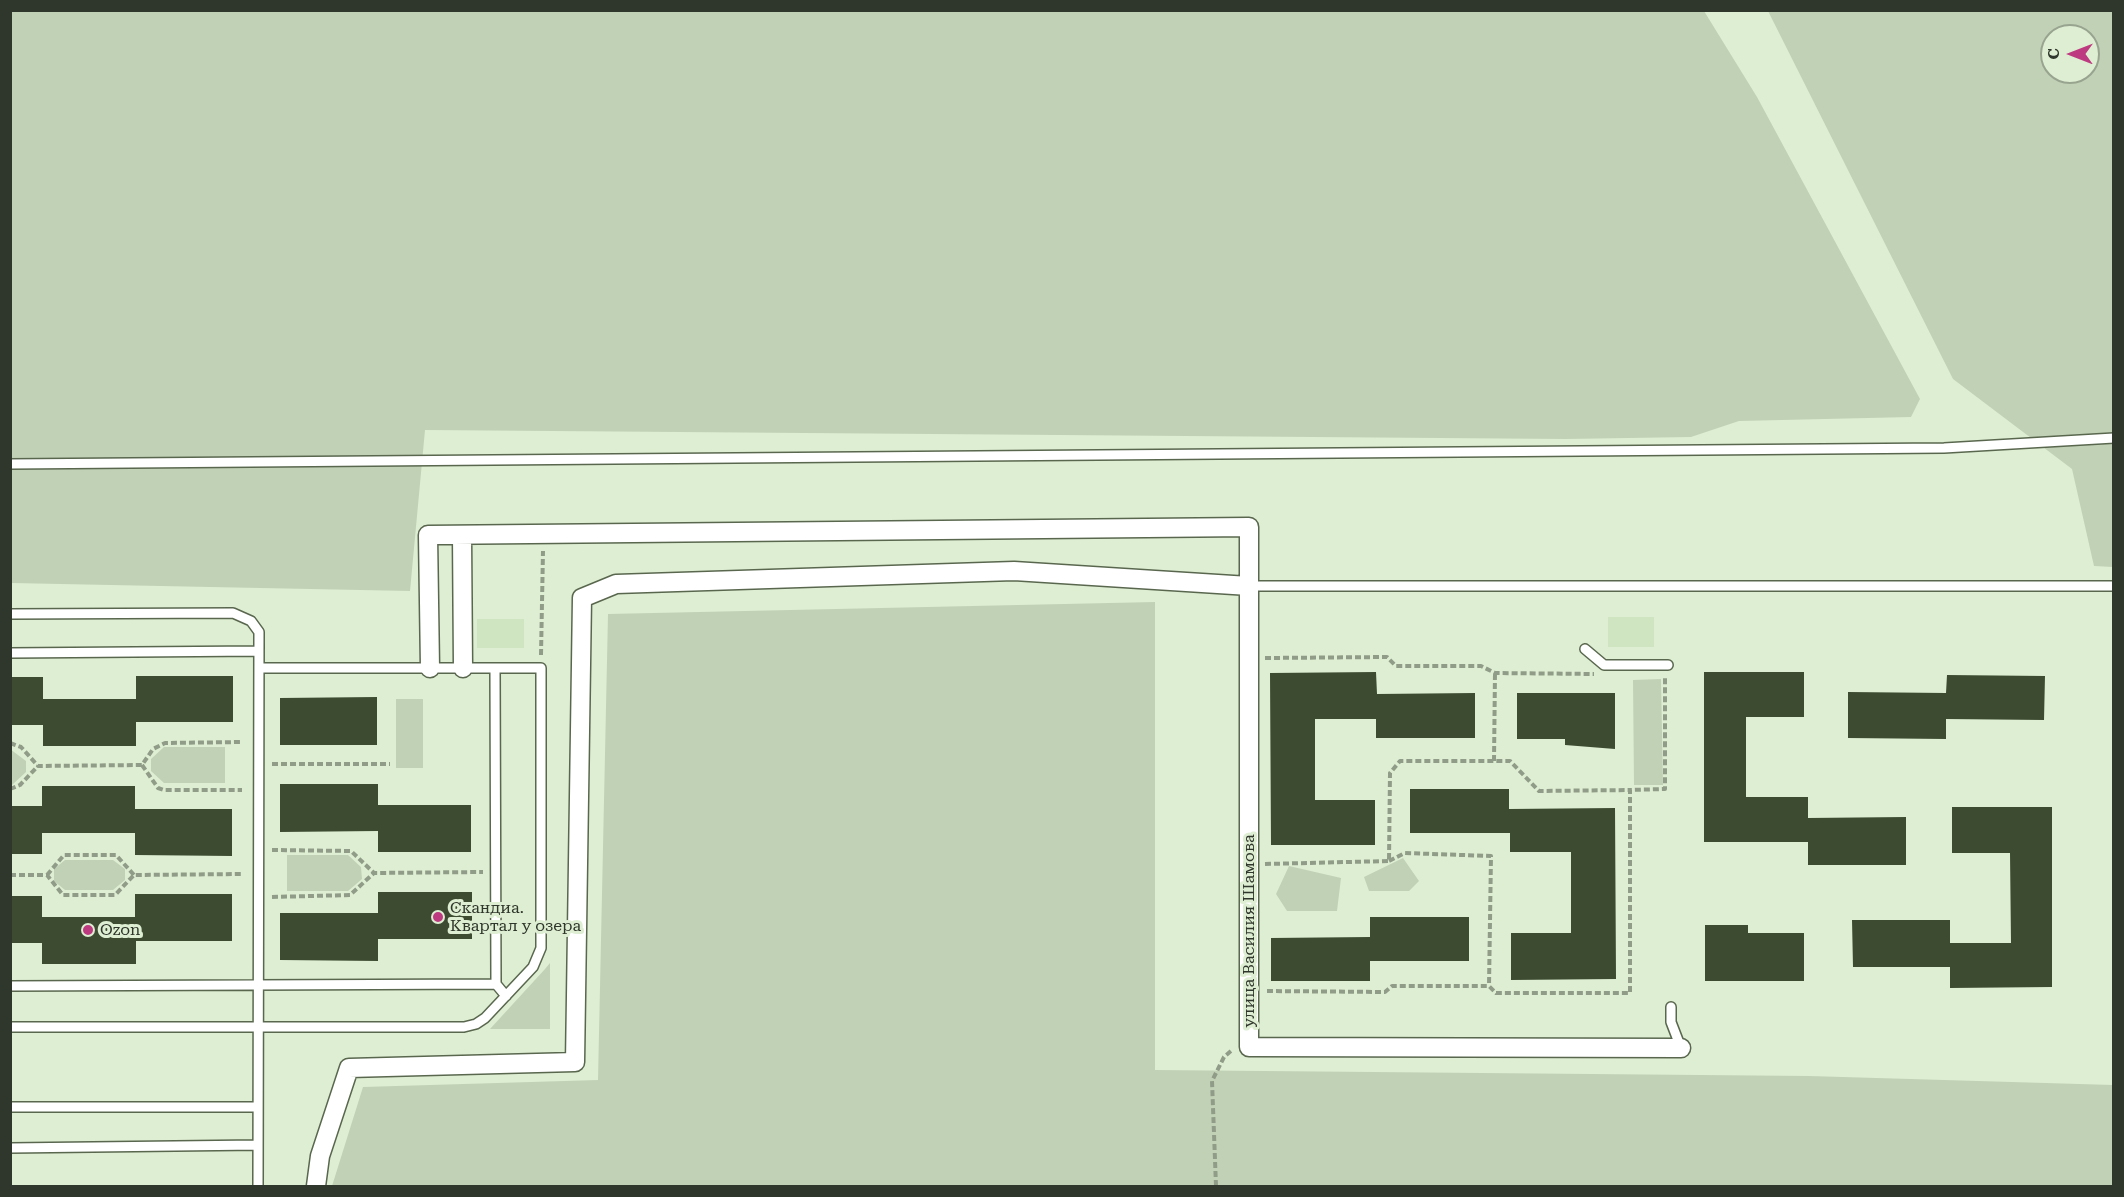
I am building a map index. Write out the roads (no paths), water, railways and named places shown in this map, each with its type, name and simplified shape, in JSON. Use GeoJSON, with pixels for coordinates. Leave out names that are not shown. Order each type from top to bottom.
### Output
{"type":"FeatureCollection","features":[{"type":"Feature","properties":{"kind":"street","name":"улица Василия Шамова"},"geometry":{"type":"LineString","coordinates":[[462,534],[1249,527],[1249,1047],[1681,1048]]}},
{"type":"Feature","properties":{"kind":"street"},"geometry":{"type":"LineString","coordinates":[[430,668],[428,535],[462,534],[463,668]]}},
{"type":"Feature","properties":{"kind":"street"},"geometry":{"type":"LineString","coordinates":[[316,1186],[320,1156],[349,1068],[575,1062],[582,598],[616,584],[1014,571],[1249,586]]}},
{"type":"Feature","properties":{"kind":"lane"},"geometry":{"type":"LineString","coordinates":[[10,464],[1944,448],[2114,438]]}},
{"type":"Feature","properties":{"kind":"lane"},"geometry":{"type":"LineString","coordinates":[[1249,586],[2114,586]]}},
{"type":"Feature","properties":{"kind":"lane"},"geometry":{"type":"LineString","coordinates":[[10,614],[239,614],[257,627],[259,651],[258,1186]]}},
{"type":"Feature","properties":{"kind":"lane"},"geometry":{"type":"LineString","coordinates":[[1585,649],[1604,665],[1668,665]]}},
{"type":"Feature","properties":{"kind":"lane"},"geometry":{"type":"LineString","coordinates":[[10,653],[259,651]]}},
{"type":"Feature","properties":{"kind":"lane"},"geometry":{"type":"LineString","coordinates":[[10,1027],[464,1027],[476,1024],[533,967],[541,948],[541,668],[259,668]]}},
{"type":"Feature","properties":{"kind":"lane"},"geometry":{"type":"LineString","coordinates":[[495,668],[495,984],[506,996]]}},
{"type":"Feature","properties":{"kind":"lane"},"geometry":{"type":"LineString","coordinates":[[10,986],[495,984]]}},
{"type":"Feature","properties":{"kind":"lane"},"geometry":{"type":"LineString","coordinates":[[1671,1007],[1671,1022],[1681,1048]]}},
{"type":"Feature","properties":{"kind":"lane"},"geometry":{"type":"LineString","coordinates":[[10,1107],[258,1107]]}},
{"type":"Feature","properties":{"kind":"lane"},"geometry":{"type":"LineString","coordinates":[[10,1148],[258,1145]]}},
{"type":"Feature","properties":{"kind":"place","name":"Скандиа. Квартал у озера"},"geometry":{"type":"Point","coordinates":[438,917]}},
{"type":"Feature","properties":{"kind":"place","name":"Ozon"},"geometry":{"type":"Point","coordinates":[88,930]}}]}
